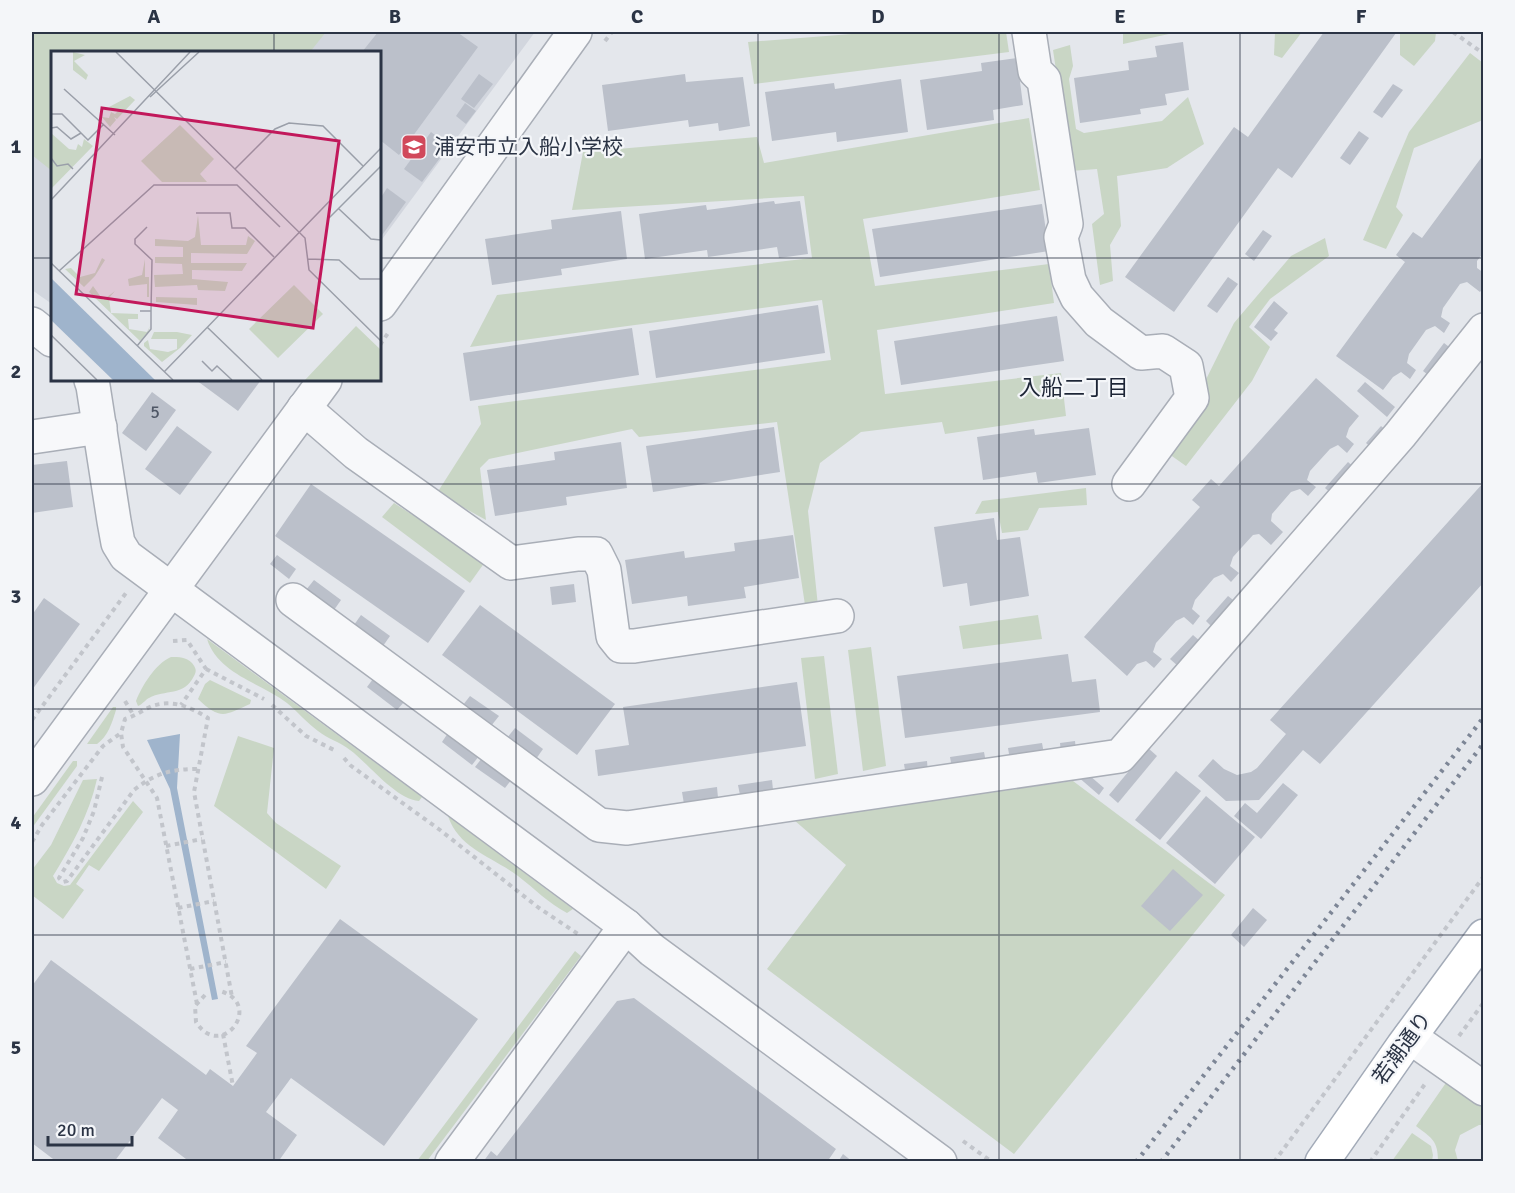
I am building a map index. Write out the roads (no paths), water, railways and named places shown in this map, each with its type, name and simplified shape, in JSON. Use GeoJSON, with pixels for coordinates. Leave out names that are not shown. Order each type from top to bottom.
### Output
{"type":"FeatureCollection","features":[{"type":"Feature","properties":{"kind":"main road","name":"若潮通り"},"geometry":{"type":"LineString","coordinates":[[1322,1161],[1484,936]]}},
{"type":"Feature","properties":{"kind":"street"},"geometry":{"type":"LineString","coordinates":[[381,303],[575,32]]}},
{"type":"Feature","properties":{"kind":"street"},"geometry":{"type":"LineString","coordinates":[[1029,32],[1035,71],[1044,80],[1066,224],[1061,237],[1069,280],[1077,297],[1099,322],[1141,353],[1163,351],[1186,366],[1192,398],[1129,484]]}},
{"type":"Feature","properties":{"kind":"street"},"geometry":{"type":"LineString","coordinates":[[32,324],[51,339]]}},
{"type":"Feature","properties":{"kind":"street"},"geometry":{"type":"LineString","coordinates":[[293,600],[599,825],[627,828],[1120,756],[1400,435],[1484,330]]}},
{"type":"Feature","properties":{"kind":"street"},"geometry":{"type":"LineString","coordinates":[[91,381],[118,543],[126,556],[626,926],[652,950],[940,1161]]}},
{"type":"Feature","properties":{"kind":"street"},"geometry":{"type":"LineString","coordinates":[[32,779],[324,381]]}},
{"type":"Feature","properties":{"kind":"street"},"geometry":{"type":"LineString","coordinates":[[304,408],[357,453],[511,563],[578,554],[596,554],[604,570],[613,636],[621,646],[837,616]]}},
{"type":"Feature","properties":{"kind":"street"},"geometry":{"type":"LineString","coordinates":[[32,436],[100,427]]}},
{"type":"Feature","properties":{"kind":"street"},"geometry":{"type":"LineString","coordinates":[[452,1161],[626,926]]}},
{"type":"Feature","properties":{"kind":"street"},"geometry":{"type":"LineString","coordinates":[[1410,1037],[1484,1089]]}},
{"type":"Feature","properties":{"kind":"water"},"geometry":{"type":"Polygon","coordinates":[[[180,734],[177,788],[218,999],[212,1000],[170,789],[147,740],[180,734]]]}},
{"type":"Feature","properties":{"kind":"railway"},"geometry":{"type":"LineString","coordinates":[[1136,1162],[1484,717]]}},
{"type":"Feature","properties":{"kind":"railway"},"geometry":{"type":"LineString","coordinates":[[1161,1162],[1484,743]]}},
{"type":"Feature","properties":{"kind":"place","name":"浦安市立入船小学校"},"geometry":{"type":"Point","coordinates":[414,147]}},
{"type":"Feature","properties":{"kind":"district","name":"入船二丁目"},"geometry":{"type":"Point","coordinates":[1074,387]}}]}
